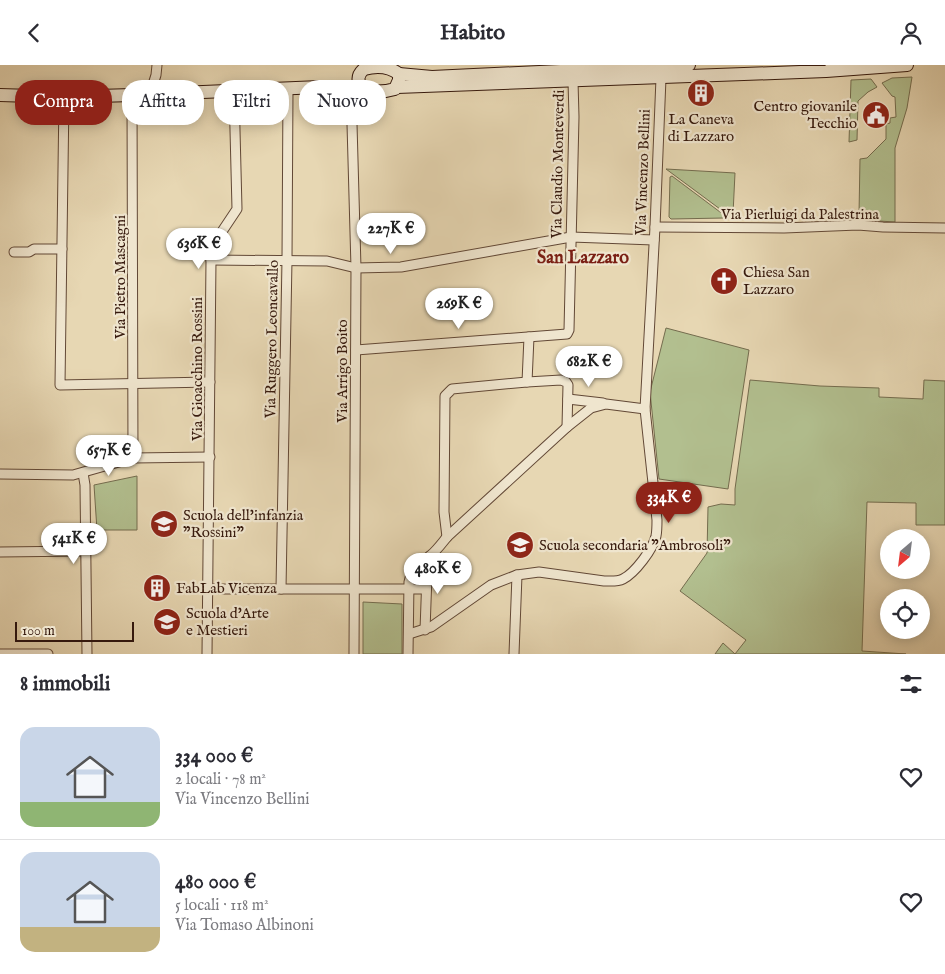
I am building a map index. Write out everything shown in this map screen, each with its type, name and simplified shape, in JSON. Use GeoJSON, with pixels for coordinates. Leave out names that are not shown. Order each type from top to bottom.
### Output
{"type":"FeatureCollection","features":[{"type":"Feature","properties":{"kind":"main road"},"geometry":{"type":"LineString","coordinates":[[386,91],[398,81],[518,69],[689,65]]}},
{"type":"Feature","properties":{"kind":"main road"},"geometry":{"type":"LineString","coordinates":[[398,81],[573,81],[826,71],[907,65]]}},
{"type":"Feature","properties":{"kind":"main road"},"geometry":{"type":"LineString","coordinates":[[358,80],[359,75],[364,69],[375,66],[388,68],[398,81]]}},
{"type":"Feature","properties":{"kind":"main road"},"geometry":{"type":"LineString","coordinates":[[346,80],[359,75]]}},
{"type":"Feature","properties":{"kind":"main road"},"geometry":{"type":"LineString","coordinates":[[0,95],[15,96]]}},
{"type":"Feature","properties":{"kind":"main road"},"geometry":{"type":"LineString","coordinates":[[0,101],[15,97]]}},
{"type":"Feature","properties":{"kind":"street"},"geometry":{"type":"LineString","coordinates":[[154,80],[157,65]]}},
{"type":"Feature","properties":{"kind":"street","name":"Via Vincenzo Bellini"},"geometry":{"type":"LineString","coordinates":[[409,634],[425,630],[440,622],[492,585],[517,575],[539,572],[613,582],[622,580],[631,573],[654,541],[657,525],[645,409],[661,77]]}},
{"type":"Feature","properties":{"kind":"street","name":"Via Claudio Monteverdi"},"geometry":{"type":"LineString","coordinates":[[529,337],[564,335],[569,330],[573,81]]}},
{"type":"Feature","properties":{"kind":"street"},"geometry":{"type":"LineString","coordinates":[[64,125],[60,385],[210,382]]}},
{"type":"Feature","properties":{"kind":"street","name":"Via Pietro Mascagni"},"geometry":{"type":"LineString","coordinates":[[132,125],[133,458]]}},
{"type":"Feature","properties":{"kind":"street","name":"Via Gioacchino Rossini"},"geometry":{"type":"LineString","coordinates":[[207,654],[211,260],[213,245],[237,209],[235,125]]}},
{"type":"Feature","properties":{"kind":"street","name":"Via Ruggero Leoncavallo"},"geometry":{"type":"LineString","coordinates":[[281,589],[288,125]]}},
{"type":"Feature","properties":{"kind":"street","name":"Via Arrigo Boito"},"geometry":{"type":"LineString","coordinates":[[354,654],[357,125]]}},
{"type":"Feature","properties":{"kind":"street","name":"Via Pierluigi da Palestrina"},"geometry":{"type":"LineString","coordinates":[[655,227],[784,228],[858,225],[945,228]]}},
{"type":"Feature","properties":{"kind":"street"},"geometry":{"type":"LineString","coordinates":[[211,260],[327,261],[356,268],[401,267],[571,237],[654,240]]}},
{"type":"Feature","properties":{"kind":"street"},"geometry":{"type":"LineString","coordinates":[[14,252],[29,252],[34,249],[62,249]]}},
{"type":"Feature","properties":{"kind":"street"},"geometry":{"type":"LineString","coordinates":[[356,350],[529,337],[527,382]]}},
{"type":"Feature","properties":{"kind":"street"},"geometry":{"type":"LineString","coordinates":[[447,537],[444,512],[445,396],[447,393],[452,389],[560,380],[568,385],[567,427]]}},
{"type":"Feature","properties":{"kind":"street"},"geometry":{"type":"LineString","coordinates":[[568,399],[590,400],[645,409]]}},
{"type":"Feature","properties":{"kind":"street"},"geometry":{"type":"LineString","coordinates":[[408,654],[408,589],[411,575],[416,566],[430,556],[447,537],[567,427],[591,408],[606,404]]}},
{"type":"Feature","properties":{"kind":"street"},"geometry":{"type":"LineString","coordinates":[[3,476],[83,473],[133,458],[210,457]]}},
{"type":"Feature","properties":{"kind":"street"},"geometry":{"type":"LineString","coordinates":[[83,473],[85,485],[87,654]]}},
{"type":"Feature","properties":{"kind":"street"},"geometry":{"type":"LineString","coordinates":[[0,552],[85,551]]}},
{"type":"Feature","properties":{"kind":"street"},"geometry":{"type":"LineString","coordinates":[[425,630],[427,567],[430,556]]}},
{"type":"Feature","properties":{"kind":"street"},"geometry":{"type":"LineString","coordinates":[[514,654],[517,575]]}},
{"type":"Feature","properties":{"kind":"street"},"geometry":{"type":"LineString","coordinates":[[208,589],[426,589]]}},
{"type":"Feature","properties":{"kind":"street"},"geometry":{"type":"LineString","coordinates":[[0,654],[48,654]]}},
{"type":"Feature","properties":{"kind":"green space"},"geometry":{"type":"Polygon","coordinates":[[[912,77],[907,108],[895,148],[895,222],[879,221],[859,214],[860,159],[867,158],[886,139],[886,124],[890,123],[890,118],[896,117],[895,97],[892,96],[882,83],[892,78],[912,77]]]}},
{"type":"Feature","properties":{"kind":"green space"},"geometry":{"type":"Polygon","coordinates":[[[871,79],[877,87],[858,101],[857,140],[849,142],[851,80],[871,79]]]}},
{"type":"Feature","properties":{"kind":"green space"},"geometry":{"type":"Polygon","coordinates":[[[666,169],[735,173],[733,214],[731,218],[731,211],[724,212],[666,169]]]}},
{"type":"Feature","properties":{"kind":"green space"},"geometry":{"type":"Polygon","coordinates":[[[672,176],[724,215],[724,218],[671,219],[669,217],[670,177],[672,176]]]}},
{"type":"Feature","properties":{"kind":"green space"},"geometry":{"type":"Polygon","coordinates":[[[666,328],[749,350],[728,489],[659,479],[650,392],[666,328]]]}},
{"type":"Feature","properties":{"kind":"green space"},"geometry":{"type":"Polygon","coordinates":[[[750,380],[820,386],[879,388],[879,397],[923,399],[924,380],[945,381],[945,525],[916,525],[916,503],[867,502],[862,651],[906,654],[735,654],[746,640],[680,591],[707,553],[708,507],[721,504],[735,505],[735,489],[750,380]]]}},
{"type":"Feature","properties":{"kind":"green space"},"geometry":{"type":"Polygon","coordinates":[[[137,476],[137,530],[97,530],[94,485],[137,476]]]}},
{"type":"Feature","properties":{"kind":"green space"},"geometry":{"type":"Polygon","coordinates":[[[363,602],[402,604],[402,654],[363,654],[363,602]]]}},
{"type":"Feature","properties":{"kind":"green space"},"geometry":{"type":"Polygon","coordinates":[[[723,643],[735,654],[715,654],[723,643]]]}},
{"type":"Feature","properties":{"kind":"place","name":"La Caneva di Lazzaro"},"geometry":{"type":"Point","coordinates":[701,93]}},
{"type":"Feature","properties":{"kind":"place","name":"Centro giovanile Tecchio"},"geometry":{"type":"Point","coordinates":[876,115]}},
{"type":"Feature","properties":{"kind":"place","name":"Chiesa San Lazzaro"},"geometry":{"type":"Point","coordinates":[724,281]}},
{"type":"Feature","properties":{"kind":"place","name":"Scuola dell'infanzia \"Rossini\""},"geometry":{"type":"Point","coordinates":[164,524]}},
{"type":"Feature","properties":{"kind":"place","name":"Scuola secondaria \"Ambrosoli\""},"geometry":{"type":"Point","coordinates":[520,545]}},
{"type":"Feature","properties":{"kind":"place","name":"FabLab Vicenza"},"geometry":{"type":"Point","coordinates":[157,588]}},
{"type":"Feature","properties":{"kind":"place","name":"Scuola d'Arte e Mestieri"},"geometry":{"type":"Point","coordinates":[167,622]}},
{"type":"Feature","properties":{"kind":"district","name":"San Lazzaro"},"geometry":{"type":"Point","coordinates":[583,258]}}]}
